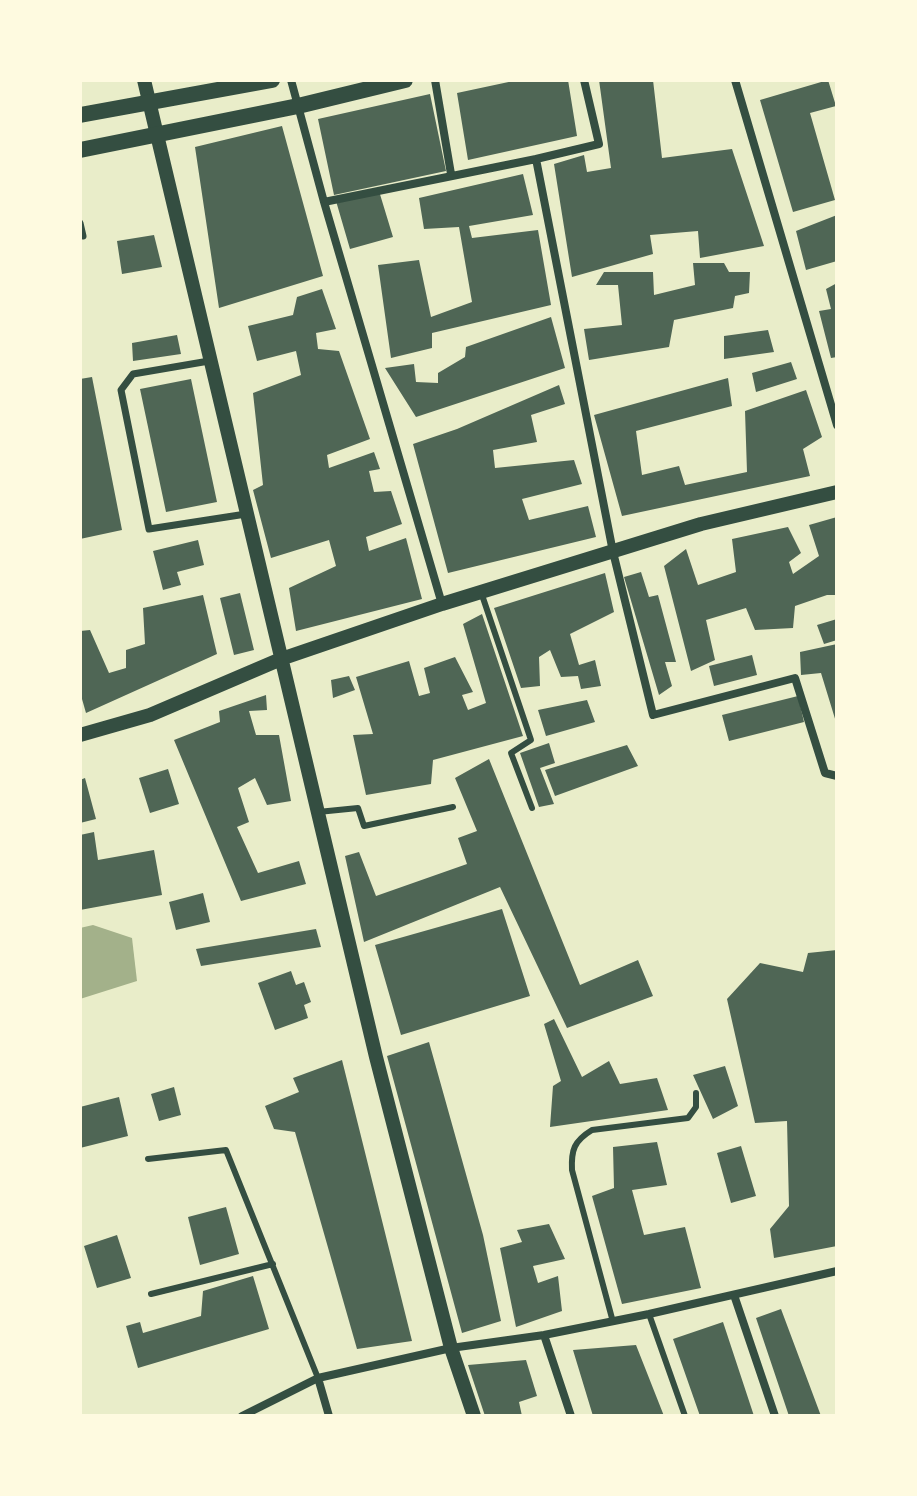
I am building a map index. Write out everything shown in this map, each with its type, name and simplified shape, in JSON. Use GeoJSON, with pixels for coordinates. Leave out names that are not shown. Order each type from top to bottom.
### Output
{"type":"FeatureCollection","features":[{"type":"Feature","properties":{"kind":"main road"},"geometry":{"type":"LineString","coordinates":[[80,115],[272,80]]}},
{"type":"Feature","properties":{"kind":"main road"},"geometry":{"type":"LineString","coordinates":[[80,150],[298,106],[405,80]]}},
{"type":"Feature","properties":{"kind":"street"},"geometry":{"type":"LineString","coordinates":[[144,80],[376,1057],[451,1348],[474,1416]]}},
{"type":"Feature","properties":{"kind":"street"},"geometry":{"type":"LineString","coordinates":[[291,80],[442,604]]}},
{"type":"Feature","properties":{"kind":"street"},"geometry":{"type":"LineString","coordinates":[[435,80],[451,174]]}},
{"type":"Feature","properties":{"kind":"street"},"geometry":{"type":"LineString","coordinates":[[324,202],[599,144],[584,80]]}},
{"type":"Feature","properties":{"kind":"street"},"geometry":{"type":"LineString","coordinates":[[735,80],[837,425]]}},
{"type":"Feature","properties":{"kind":"street"},"geometry":{"type":"LineString","coordinates":[[536,159],[613,552],[653,715],[795,678],[825,773],[837,776]]}},
{"type":"Feature","properties":{"kind":"street"},"geometry":{"type":"LineString","coordinates":[[80,223],[83,236]]}},
{"type":"Feature","properties":{"kind":"street"},"geometry":{"type":"LineString","coordinates":[[209,361],[133,374],[121,390],[149,529],[246,514]]}},
{"type":"Feature","properties":{"kind":"street"},"geometry":{"type":"LineString","coordinates":[[80,735],[150,715],[281,659],[442,604],[701,524],[837,492]]}},
{"type":"Feature","properties":{"kind":"street"},"geometry":{"type":"LineString","coordinates":[[242,1416],[318,1378],[451,1348],[613,1322],[837,1271]]}},
{"type":"Feature","properties":{"kind":"street"},"geometry":{"type":"LineString","coordinates":[[734,1295],[775,1416]]}},
{"type":"Feature","properties":{"kind":"street"},"geometry":{"type":"LineString","coordinates":[[544,1335],[571,1416]]}},
{"type":"Feature","properties":{"kind":"street"},"geometry":{"type":"LineString","coordinates":[[318,1378],[329,1416]]}},
{"type":"Feature","properties":{"kind":"lane"},"geometry":{"type":"LineString","coordinates":[[481,592],[531,740],[511,753],[532,808]]}},
{"type":"Feature","properties":{"kind":"lane"},"geometry":{"type":"LineString","coordinates":[[318,812],[358,808],[364,826],[453,807]]}},
{"type":"Feature","properties":{"kind":"lane"},"geometry":{"type":"LineString","coordinates":[[613,1322],[572,1170],[571,1152],[578,1138],[592,1130],[688,1118],[696,1107],[696,1093]]}},
{"type":"Feature","properties":{"kind":"lane"},"geometry":{"type":"LineString","coordinates":[[148,1159],[226,1150],[318,1378]]}},
{"type":"Feature","properties":{"kind":"lane"},"geometry":{"type":"LineString","coordinates":[[151,1294],[273,1264]]}},
{"type":"Feature","properties":{"kind":"lane"},"geometry":{"type":"LineString","coordinates":[[649,1314],[685,1416]]}},
{"type":"Feature","properties":{"kind":"shaded area"},"geometry":{"type":"Polygon","coordinates":[[[93,925],[132,938],[137,981],[80,999],[80,928],[93,925]]]}},
{"type":"Feature","properties":{"kind":"building"},"geometry":{"type":"Polygon","coordinates":[[[518,80],[568,80],[577,136],[468,160],[457,93],[518,80]]]}},
{"type":"Feature","properties":{"kind":"building"},"geometry":{"type":"Polygon","coordinates":[[[599,80],[653,80],[662,158],[732,149],[764,246],[700,258],[698,231],[650,235],[653,254],[572,277],[554,164],[584,155],[587,172],[611,168],[599,80]]]}},
{"type":"Feature","properties":{"kind":"building"},"geometry":{"type":"Polygon","coordinates":[[[828,80],[836,106],[810,113],[835,200],[793,212],[760,100],[828,80]]]}},
{"type":"Feature","properties":{"kind":"building"},"geometry":{"type":"Polygon","coordinates":[[[430,94],[446,171],[334,195],[318,119],[430,94]]]}},
{"type":"Feature","properties":{"kind":"building"},"geometry":{"type":"Polygon","coordinates":[[[282,126],[323,276],[219,308],[195,147],[282,126]]]}},
{"type":"Feature","properties":{"kind":"building"},"geometry":{"type":"Polygon","coordinates":[[[523,174],[533,215],[469,226],[472,238],[538,230],[551,305],[432,333],[432,348],[391,358],[378,265],[419,260],[431,317],[472,302],[459,227],[424,229],[419,198],[523,174]]]}},
{"type":"Feature","properties":{"kind":"building"},"geometry":{"type":"Polygon","coordinates":[[[379,191],[393,237],[350,249],[336,201],[379,191]]]}},
{"type":"Feature","properties":{"kind":"building"},"geometry":{"type":"Polygon","coordinates":[[[837,215],[837,261],[806,270],[796,231],[837,215]]]}},
{"type":"Feature","properties":{"kind":"building"},"geometry":{"type":"Polygon","coordinates":[[[154,235],[162,267],[122,274],[117,241],[154,235]]]}},
{"type":"Feature","properties":{"kind":"building"},"geometry":{"type":"Polygon","coordinates":[[[693,263],[724,263],[729,272],[750,272],[749,293],[735,296],[733,308],[674,320],[669,347],[589,360],[584,329],[622,325],[618,285],[596,285],[604,272],[653,272],[654,295],[695,285],[693,263]]]}},
{"type":"Feature","properties":{"kind":"building"},"geometry":{"type":"Polygon","coordinates":[[[837,283],[837,357],[831,358],[819,311],[831,309],[826,289],[837,283]]]}},
{"type":"Feature","properties":{"kind":"building"},"geometry":{"type":"Polygon","coordinates":[[[322,289],[336,329],[316,333],[318,349],[339,351],[370,439],[327,455],[329,468],[374,452],[380,469],[369,471],[374,492],[391,491],[402,524],[366,537],[369,551],[406,538],[422,599],[296,631],[289,588],[336,566],[329,540],[271,558],[253,490],[263,485],[253,393],[301,375],[296,351],[257,361],[248,326],[293,315],[297,297],[322,289]]]}},
{"type":"Feature","properties":{"kind":"building"},"geometry":{"type":"Polygon","coordinates":[[[551,317],[565,368],[416,417],[385,368],[414,364],[416,382],[438,383],[438,373],[465,357],[466,347],[551,317]]]}},
{"type":"Feature","properties":{"kind":"building"},"geometry":{"type":"Polygon","coordinates":[[[768,330],[774,352],[724,359],[724,336],[768,330]]]}},
{"type":"Feature","properties":{"kind":"building"},"geometry":{"type":"Polygon","coordinates":[[[177,335],[181,354],[133,361],[132,343],[177,335]]]}},
{"type":"Feature","properties":{"kind":"building"},"geometry":{"type":"Polygon","coordinates":[[[791,362],[797,379],[756,392],[752,373],[791,362]]]}},
{"type":"Feature","properties":{"kind":"building"},"geometry":{"type":"Polygon","coordinates":[[[92,377],[122,530],[80,539],[80,379],[92,377]]]}},
{"type":"Feature","properties":{"kind":"building"},"geometry":{"type":"Polygon","coordinates":[[[728,378],[732,406],[636,431],[642,475],[679,466],[685,485],[747,472],[745,411],[806,390],[822,437],[803,449],[810,476],[622,516],[594,415],[728,378]]]}},
{"type":"Feature","properties":{"kind":"building"},"geometry":{"type":"Polygon","coordinates":[[[191,379],[217,502],[166,512],[140,389],[191,379]]]}},
{"type":"Feature","properties":{"kind":"building"},"geometry":{"type":"Polygon","coordinates":[[[559,385],[565,404],[531,415],[537,442],[493,450],[495,468],[574,460],[582,484],[522,499],[529,520],[588,506],[596,537],[448,573],[413,444],[457,429],[559,385]]]}},
{"type":"Feature","properties":{"kind":"building"},"geometry":{"type":"Polygon","coordinates":[[[837,517],[837,595],[827,595],[795,606],[793,628],[755,630],[746,608],[706,620],[715,660],[691,671],[664,566],[686,549],[698,585],[736,572],[732,539],[788,527],[801,553],[789,562],[793,574],[819,556],[809,525],[837,517]]]}},
{"type":"Feature","properties":{"kind":"building"},"geometry":{"type":"Polygon","coordinates":[[[198,540],[204,565],[177,572],[181,585],[163,590],[153,551],[198,540]]]}},
{"type":"Feature","properties":{"kind":"building"},"geometry":{"type":"Polygon","coordinates":[[[641,572],[649,597],[658,595],[676,662],[665,662],[672,686],[659,695],[624,577],[641,572]]]}},
{"type":"Feature","properties":{"kind":"building"},"geometry":{"type":"Polygon","coordinates":[[[605,573],[614,612],[570,634],[579,665],[595,660],[601,686],[581,689],[578,676],[561,677],[550,650],[539,657],[540,686],[521,688],[494,608],[605,573]]]}},
{"type":"Feature","properties":{"kind":"building"},"geometry":{"type":"Polygon","coordinates":[[[240,593],[254,650],[234,655],[220,598],[240,593]]]}},
{"type":"Feature","properties":{"kind":"building"},"geometry":{"type":"Polygon","coordinates":[[[203,595],[217,654],[86,713],[80,692],[80,631],[90,630],[109,673],[126,668],[126,650],[145,644],[143,608],[203,595]]]}},
{"type":"Feature","properties":{"kind":"building"},"geometry":{"type":"Polygon","coordinates":[[[482,614],[523,736],[433,760],[431,784],[366,795],[353,735],[373,734],[356,677],[409,661],[419,696],[430,693],[424,668],[455,657],[473,692],[462,695],[468,710],[486,703],[463,624],[482,614]]]}},
{"type":"Feature","properties":{"kind":"building"},"geometry":{"type":"Polygon","coordinates":[[[837,619],[837,640],[824,644],[817,625],[837,619]]]}},
{"type":"Feature","properties":{"kind":"building"},"geometry":{"type":"Polygon","coordinates":[[[837,644],[836,722],[821,673],[801,675],[800,652],[837,644]]]}},
{"type":"Feature","properties":{"kind":"building"},"geometry":{"type":"Polygon","coordinates":[[[752,655],[757,675],[714,686],[709,666],[752,655]]]}},
{"type":"Feature","properties":{"kind":"building"},"geometry":{"type":"Polygon","coordinates":[[[349,676],[355,690],[333,698],[331,680],[349,676]]]}},
{"type":"Feature","properties":{"kind":"building"},"geometry":{"type":"Polygon","coordinates":[[[266,695],[267,710],[249,711],[256,735],[279,735],[291,801],[267,805],[255,778],[238,788],[249,822],[237,827],[258,873],[299,861],[306,884],[241,901],[174,740],[220,722],[219,711],[266,695]]]}},
{"type":"Feature","properties":{"kind":"building"},"geometry":{"type":"Polygon","coordinates":[[[798,696],[804,722],[729,741],[722,715],[798,696]]]}},
{"type":"Feature","properties":{"kind":"building"},"geometry":{"type":"Polygon","coordinates":[[[587,700],[595,722],[546,736],[538,710],[587,700]]]}},
{"type":"Feature","properties":{"kind":"building"},"geometry":{"type":"Polygon","coordinates":[[[549,743],[555,763],[540,768],[554,804],[539,807],[520,753],[549,743]]]}},
{"type":"Feature","properties":{"kind":"building"},"geometry":{"type":"Polygon","coordinates":[[[627,745],[638,766],[555,796],[545,770],[627,745]]]}},
{"type":"Feature","properties":{"kind":"building"},"geometry":{"type":"Polygon","coordinates":[[[489,759],[580,985],[638,960],[653,996],[567,1028],[500,887],[364,942],[345,856],[359,852],[376,896],[467,864],[458,838],[477,831],[455,778],[489,759]]]}},
{"type":"Feature","properties":{"kind":"building"},"geometry":{"type":"Polygon","coordinates":[[[168,769],[179,804],[150,813],[139,778],[168,769]]]}},
{"type":"Feature","properties":{"kind":"building"},"geometry":{"type":"Polygon","coordinates":[[[85,778],[96,819],[80,823],[80,780],[85,778]]]}},
{"type":"Feature","properties":{"kind":"building"},"geometry":{"type":"Polygon","coordinates":[[[94,832],[98,860],[154,850],[162,895],[80,910],[80,835],[94,832]]]}},
{"type":"Feature","properties":{"kind":"building"},"geometry":{"type":"Polygon","coordinates":[[[203,893],[210,922],[176,930],[169,902],[203,893]]]}},
{"type":"Feature","properties":{"kind":"building"},"geometry":{"type":"Polygon","coordinates":[[[502,909],[530,996],[401,1035],[375,945],[502,909]]]}},
{"type":"Feature","properties":{"kind":"building"},"geometry":{"type":"Polygon","coordinates":[[[316,929],[321,947],[201,966],[196,949],[316,929]]]}},
{"type":"Feature","properties":{"kind":"building"},"geometry":{"type":"Polygon","coordinates":[[[837,950],[837,1246],[774,1258],[770,1229],[789,1206],[787,1121],[755,1123],[727,999],[760,963],[803,972],[808,953],[837,950]]]}},
{"type":"Feature","properties":{"kind":"building"},"geometry":{"type":"Polygon","coordinates":[[[291,971],[296,985],[304,982],[311,1002],[304,1005],[308,1018],[275,1030],[258,983],[291,971]]]}},
{"type":"Feature","properties":{"kind":"building"},"geometry":{"type":"Polygon","coordinates":[[[554,1019],[582,1077],[609,1061],[620,1084],[657,1078],[668,1110],[550,1127],[553,1086],[561,1081],[544,1024],[554,1019]]]}},
{"type":"Feature","properties":{"kind":"building"},"geometry":{"type":"Polygon","coordinates":[[[429,1042],[483,1235],[501,1321],[462,1333],[387,1056],[429,1042]]]}},
{"type":"Feature","properties":{"kind":"building"},"geometry":{"type":"Polygon","coordinates":[[[342,1060],[412,1341],[357,1349],[295,1132],[274,1129],[265,1106],[299,1092],[293,1078],[342,1060]]]}},
{"type":"Feature","properties":{"kind":"building"},"geometry":{"type":"Polygon","coordinates":[[[725,1066],[738,1106],[713,1119],[693,1075],[725,1066]]]}},
{"type":"Feature","properties":{"kind":"building"},"geometry":{"type":"Polygon","coordinates":[[[174,1087],[181,1115],[159,1121],[151,1094],[174,1087]]]}},
{"type":"Feature","properties":{"kind":"building"},"geometry":{"type":"Polygon","coordinates":[[[119,1097],[128,1136],[80,1148],[80,1107],[119,1097]]]}},
{"type":"Feature","properties":{"kind":"building"},"geometry":{"type":"Polygon","coordinates":[[[657,1142],[667,1185],[632,1190],[644,1235],[685,1227],[701,1288],[622,1304],[592,1196],[614,1188],[613,1147],[657,1142]]]}},
{"type":"Feature","properties":{"kind":"building"},"geometry":{"type":"Polygon","coordinates":[[[741,1146],[756,1196],[731,1203],[717,1153],[741,1146]]]}},
{"type":"Feature","properties":{"kind":"building"},"geometry":{"type":"Polygon","coordinates":[[[226,1207],[239,1254],[200,1265],[188,1217],[226,1207]]]}},
{"type":"Feature","properties":{"kind":"building"},"geometry":{"type":"Polygon","coordinates":[[[549,1224],[565,1259],[533,1266],[538,1283],[558,1276],[562,1311],[516,1327],[500,1248],[522,1242],[517,1230],[549,1224]]]}},
{"type":"Feature","properties":{"kind":"building"},"geometry":{"type":"Polygon","coordinates":[[[117,1235],[131,1278],[97,1288],[84,1246],[117,1235]]]}},
{"type":"Feature","properties":{"kind":"building"},"geometry":{"type":"Polygon","coordinates":[[[253,1276],[269,1329],[138,1368],[126,1326],[140,1322],[143,1333],[201,1316],[203,1291],[253,1276]]]}},
{"type":"Feature","properties":{"kind":"building"},"geometry":{"type":"Polygon","coordinates":[[[781,1309],[821,1416],[789,1416],[756,1318],[781,1309]]]}},
{"type":"Feature","properties":{"kind":"building"},"geometry":{"type":"Polygon","coordinates":[[[723,1322],[754,1416],[700,1416],[673,1339],[723,1322]]]}},
{"type":"Feature","properties":{"kind":"building"},"geometry":{"type":"Polygon","coordinates":[[[636,1345],[664,1416],[593,1416],[573,1350],[636,1345]]]}},
{"type":"Feature","properties":{"kind":"building"},"geometry":{"type":"Polygon","coordinates":[[[526,1360],[537,1396],[519,1402],[522,1416],[485,1416],[468,1365],[526,1360]]]}}]}
